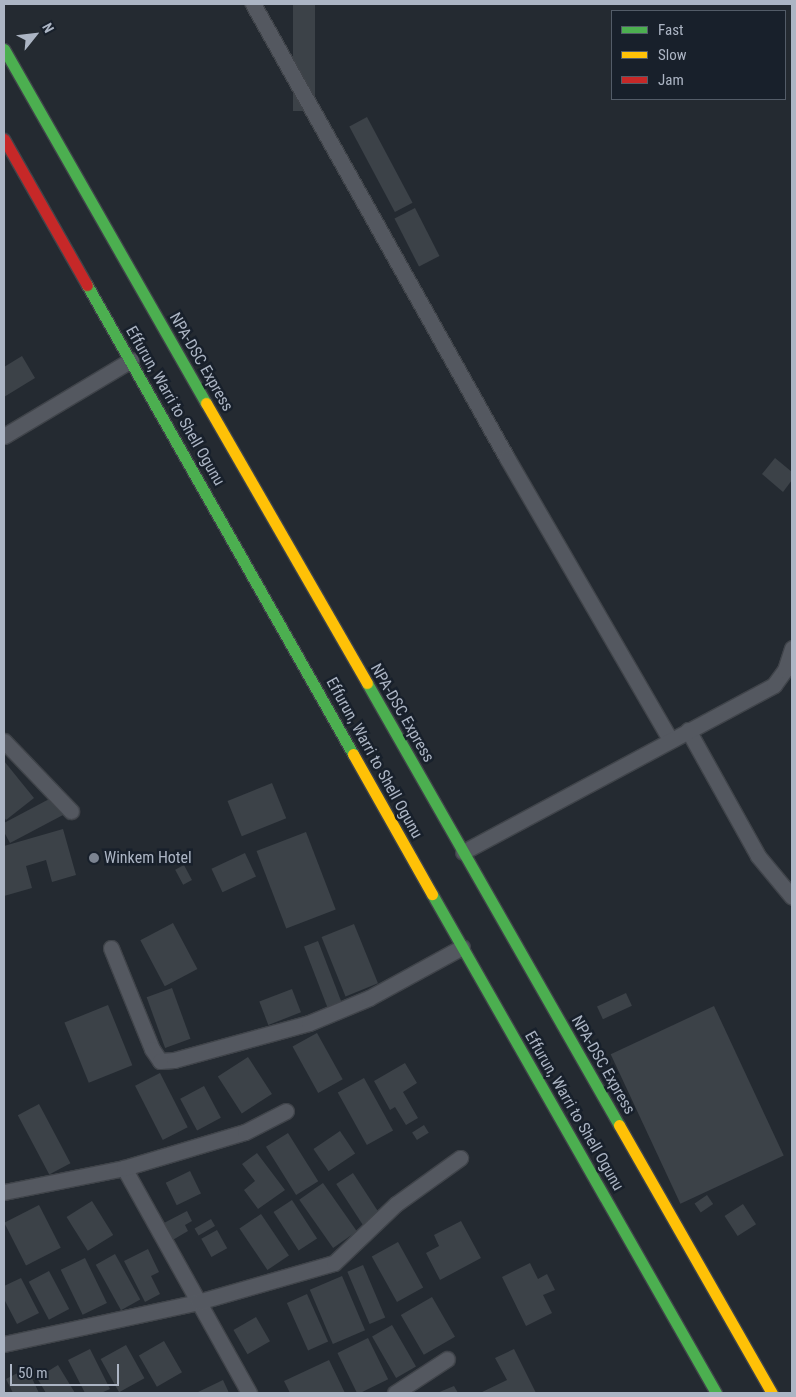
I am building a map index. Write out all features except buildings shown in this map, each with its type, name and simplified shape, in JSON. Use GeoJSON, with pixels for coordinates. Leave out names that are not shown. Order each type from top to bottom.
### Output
{"type":"FeatureCollection","features":[{"type":"Feature","properties":{"kind":"main road","name":"NPA-DSC Express"},"geometry":{"type":"LineString","coordinates":[[4,49],[772,1393]]}},
{"type":"Feature","properties":{"kind":"main road","name":"Effurun, Warri to Shell Ogunu"},"geometry":{"type":"LineString","coordinates":[[4,140],[131,360],[716,1393]]}},
{"type":"Feature","properties":{"kind":"street"},"geometry":{"type":"LineString","coordinates":[[253,4],[508,458],[669,738]]}},
{"type":"Feature","properties":{"kind":"street"},"geometry":{"type":"LineString","coordinates":[[4,436],[131,360]]}},
{"type":"Feature","properties":{"kind":"street"},"geometry":{"type":"LineString","coordinates":[[463,852],[669,738],[774,685],[785,670],[792,648]]}},
{"type":"Feature","properties":{"kind":"street"},"geometry":{"type":"LineString","coordinates":[[688,730],[758,856],[792,897]]}},
{"type":"Feature","properties":{"kind":"street"},"geometry":{"type":"LineString","coordinates":[[4,741],[70,811]]}},
{"type":"Feature","properties":{"kind":"street"},"geometry":{"type":"LineString","coordinates":[[111,948],[152,1049],[160,1061],[174,1060],[308,1022],[370,998],[462,946]]}},
{"type":"Feature","properties":{"kind":"street"},"geometry":{"type":"LineString","coordinates":[[4,1192],[124,1168],[245,1132],[286,1111]]}},
{"type":"Feature","properties":{"kind":"street"},"geometry":{"type":"LineString","coordinates":[[4,1344],[198,1302],[334,1263],[396,1204],[460,1158]]}},
{"type":"Feature","properties":{"kind":"street"},"geometry":{"type":"LineString","coordinates":[[124,1168],[250,1393]]}},
{"type":"Feature","properties":{"kind":"street"},"geometry":{"type":"LineString","coordinates":[[395,1393],[447,1359]]}},
{"type":"Feature","properties":{"kind":"traffic: fast"},"geometry":{"type":"LineString","coordinates":[[4,49],[206,403]]}},
{"type":"Feature","properties":{"kind":"traffic: fast"},"geometry":{"type":"LineString","coordinates":[[87,285],[353,754]]}},
{"type":"Feature","properties":{"kind":"traffic: fast"},"geometry":{"type":"LineString","coordinates":[[367,683],[619,1125]]}},
{"type":"Feature","properties":{"kind":"traffic: fast"},"geometry":{"type":"LineString","coordinates":[[432,894],[716,1393]]}},
{"type":"Feature","properties":{"kind":"traffic: slow"},"geometry":{"type":"LineString","coordinates":[[206,403],[367,683]]}},
{"type":"Feature","properties":{"kind":"traffic: slow"},"geometry":{"type":"LineString","coordinates":[[353,754],[432,894]]}},
{"type":"Feature","properties":{"kind":"traffic: slow"},"geometry":{"type":"LineString","coordinates":[[619,1125],[772,1393]]}},
{"type":"Feature","properties":{"kind":"traffic: jam"},"geometry":{"type":"LineString","coordinates":[[4,139],[87,285]]}},
{"type":"Feature","properties":{"kind":"place","name":"Winkem Hotel"},"geometry":{"type":"Point","coordinates":[94,858]}}]}
